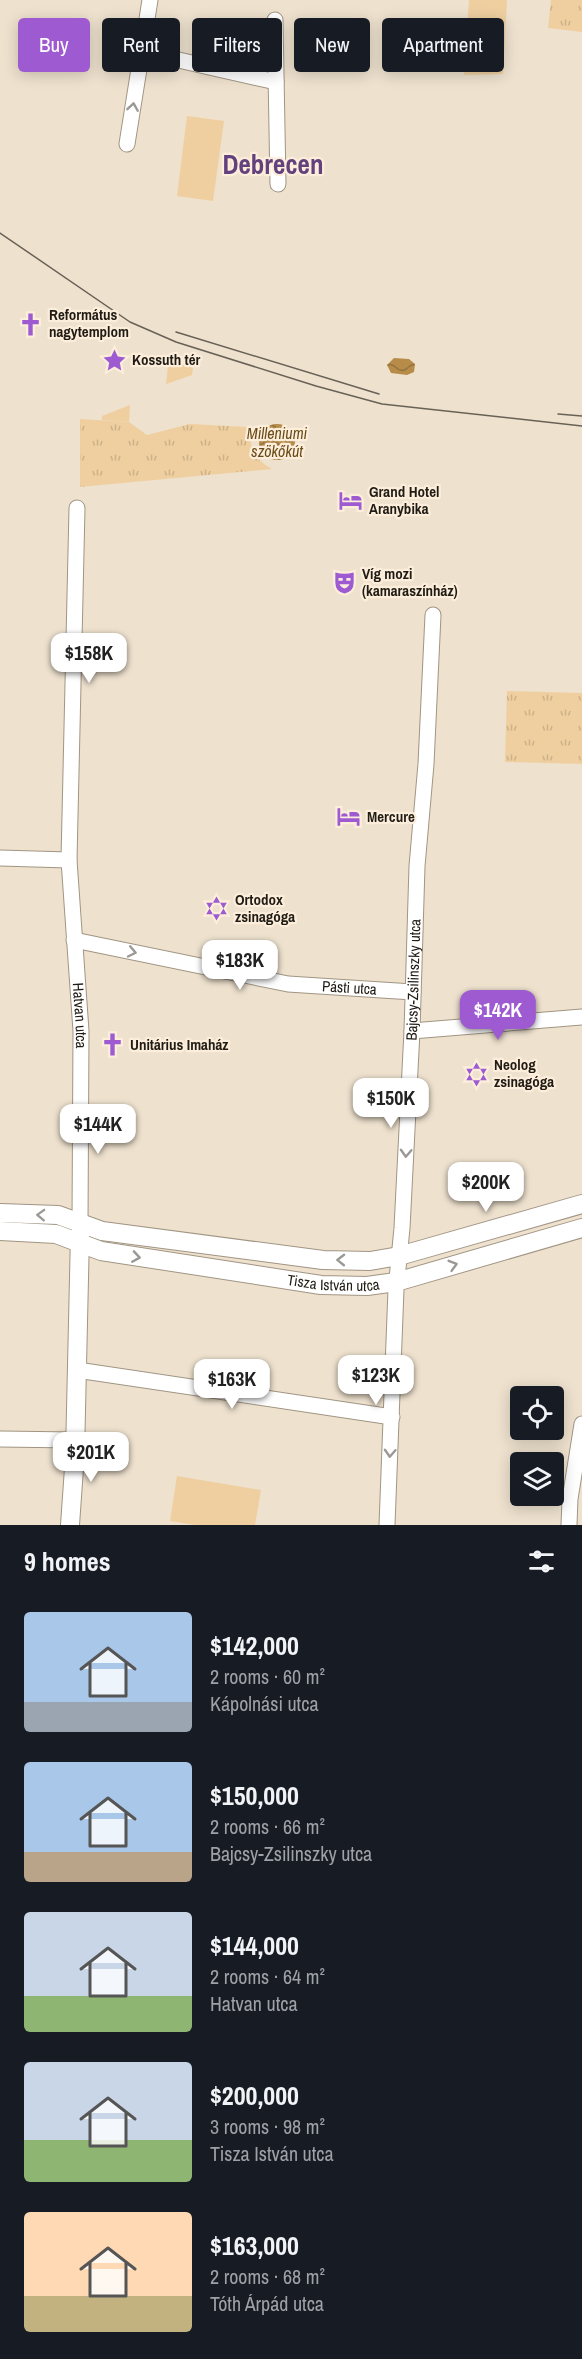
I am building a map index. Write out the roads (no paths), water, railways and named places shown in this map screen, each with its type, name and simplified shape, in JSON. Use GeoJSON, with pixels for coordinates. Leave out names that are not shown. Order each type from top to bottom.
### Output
{"type":"FeatureCollection","features":[{"type":"Feature","properties":{"kind":"street"},"geometry":{"type":"LineString","coordinates":[[148,18],[150,0]]}},
{"type":"Feature","properties":{"kind":"street"},"geometry":{"type":"LineString","coordinates":[[180,60],[276,82]]}},
{"type":"Feature","properties":{"kind":"street"},"geometry":{"type":"LineString","coordinates":[[127,144],[140,72]]}},
{"type":"Feature","properties":{"kind":"street"},"geometry":{"type":"LineString","coordinates":[[276,72],[278,184]]}},
{"type":"Feature","properties":{"kind":"street","name":"Hatvan utca"},"geometry":{"type":"LineString","coordinates":[[70,1525],[75,1440],[80,1223],[81,1031],[69,860],[77,508]]}},
{"type":"Feature","properties":{"kind":"street","name":"Bajcsy-Zsilinszky utca"},"geometry":{"type":"LineString","coordinates":[[387,1525],[396,1282],[402,1228],[412,1031],[417,866],[426,764],[433,615]]}},
{"type":"Feature","properties":{"kind":"street"},"geometry":{"type":"LineString","coordinates":[[0,858],[69,860]]}},
{"type":"Feature","properties":{"kind":"street","name":"Pásti utca"},"geometry":{"type":"LineString","coordinates":[[74,940],[288,984],[413,992]]}},
{"type":"Feature","properties":{"kind":"street"},"geometry":{"type":"LineString","coordinates":[[412,1031],[582,1017]]}},
{"type":"Feature","properties":{"kind":"street","name":"Tisza István utca"},"geometry":{"type":"LineString","coordinates":[[0,1213],[58,1215],[102,1231],[323,1260],[370,1261],[399,1256],[582,1204]]}},
{"type":"Feature","properties":{"kind":"street","name":"Tisza István utca"},"geometry":{"type":"LineString","coordinates":[[0,1231],[56,1234],[101,1251],[321,1285],[367,1286],[396,1282],[582,1228]]}},
{"type":"Feature","properties":{"kind":"street"},"geometry":{"type":"LineString","coordinates":[[77,1370],[392,1417]]}},
{"type":"Feature","properties":{"kind":"street"},"geometry":{"type":"LineString","coordinates":[[570,1525],[570,1499],[582,1424]]}},
{"type":"Feature","properties":{"kind":"street"},"geometry":{"type":"LineString","coordinates":[[0,1439],[75,1440]]}},
{"type":"Feature","properties":{"kind":"water"},"geometry":{"type":"Polygon","coordinates":[[[394,358],[409,359],[415,364],[414,372],[407,375],[391,373],[387,365],[394,358]]]}},
{"type":"Feature","properties":{"kind":"water","name":"Milleniumi szökőkút"},"geometry":{"type":"Polygon","coordinates":[[[277,424],[290,429],[295,442],[290,455],[277,460],[264,455],[259,442],[264,429],[277,424]]]}},
{"type":"Feature","properties":{"kind":"tram line"},"geometry":{"type":"LineString","coordinates":[[0,233],[130,322],[176,342],[382,404],[582,426]]}},
{"type":"Feature","properties":{"kind":"tram line"},"geometry":{"type":"LineString","coordinates":[[176,332],[379,394]]}},
{"type":"Feature","properties":{"kind":"tram line"},"geometry":{"type":"LineString","coordinates":[[558,414],[582,416]]}},
{"type":"Feature","properties":{"kind":"place","name":"Református nagytemplom"},"geometry":{"type":"Point","coordinates":[31,324]}},
{"type":"Feature","properties":{"kind":"place","name":"Kossuth tér"},"geometry":{"type":"Point","coordinates":[114,360]}},
{"type":"Feature","properties":{"kind":"place","name":"Grand Hotel Aranybika"},"geometry":{"type":"Point","coordinates":[351,501]}},
{"type":"Feature","properties":{"kind":"place","name":"Víg mozi (kamaraszínház)"},"geometry":{"type":"Point","coordinates":[344,583]}},
{"type":"Feature","properties":{"kind":"place","name":"Mercure"},"geometry":{"type":"Point","coordinates":[349,817]}},
{"type":"Feature","properties":{"kind":"place","name":"Ortodox zsinagóga"},"geometry":{"type":"Point","coordinates":[217,909]}},
{"type":"Feature","properties":{"kind":"place","name":"Unitárius Imaház"},"geometry":{"type":"Point","coordinates":[112,1045]}},
{"type":"Feature","properties":{"kind":"place","name":"Neolog zsinagóga"},"geometry":{"type":"Point","coordinates":[476,1074]}},
{"type":"Feature","properties":{"kind":"district","name":"Debrecen"},"geometry":{"type":"Point","coordinates":[273,165]}}]}
